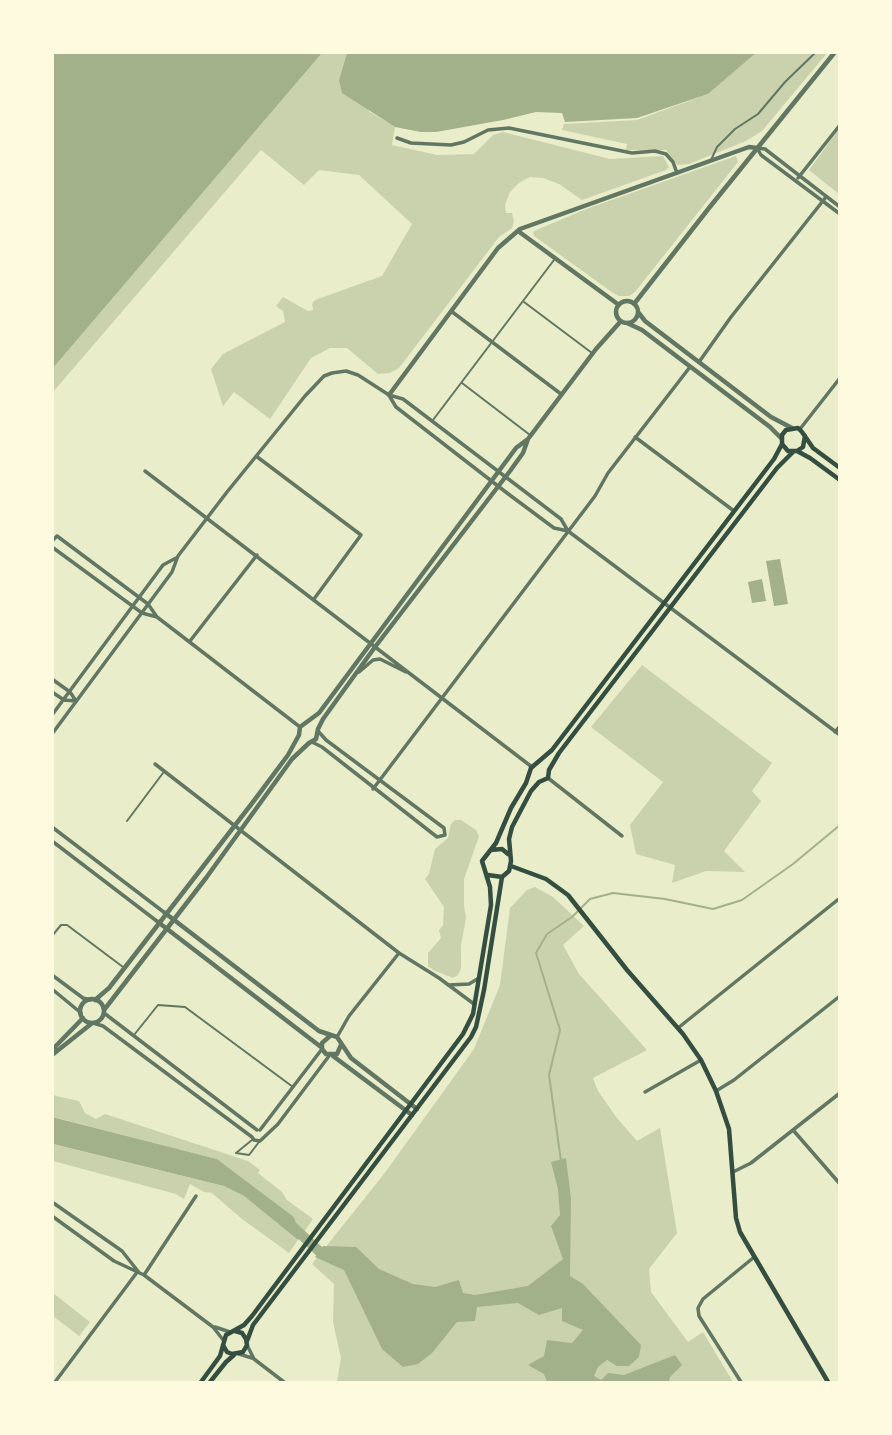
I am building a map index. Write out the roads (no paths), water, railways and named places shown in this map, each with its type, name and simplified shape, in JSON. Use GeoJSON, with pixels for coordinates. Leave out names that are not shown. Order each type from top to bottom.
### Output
{"type":"FeatureCollection","features":[{"type":"Feature","properties":{"kind":"main road"},"geometry":{"type":"LineString","coordinates":[[201,1382],[220,1356],[223,1342],[248,1320],[463,1034],[475,1005],[491,905],[487,874],[482,861],[496,843],[532,767],[551,750],[774,459],[786,430],[800,430],[813,449],[839,468]]}},
{"type":"Feature","properties":{"kind":"main road"},"geometry":{"type":"LineString","coordinates":[[487,874],[496,878],[509,871],[509,839],[514,820],[531,791],[538,782],[548,778],[549,770],[559,753],[777,468],[805,444],[805,436]]}},
{"type":"Feature","properties":{"kind":"main road"},"geometry":{"type":"LineString","coordinates":[[782,441],[788,451],[810,458],[839,480]]}},
{"type":"Feature","properties":{"kind":"main road"},"geometry":{"type":"LineString","coordinates":[[538,763],[545,764],[549,770]]}},
{"type":"Feature","properties":{"kind":"main road"},"geometry":{"type":"LineString","coordinates":[[530,774],[538,782]]}},
{"type":"Feature","properties":{"kind":"main road"},"geometry":{"type":"LineString","coordinates":[[487,852],[497,848],[510,856]]}},
{"type":"Feature","properties":{"kind":"main road"},"geometry":{"type":"LineString","coordinates":[[511,866],[546,879],[573,900],[701,1060],[716,1091],[729,1129],[736,1218],[740,1232],[828,1382]]}},
{"type":"Feature","properties":{"kind":"main road"},"geometry":{"type":"LineString","coordinates":[[210,1382],[226,1362],[237,1355],[247,1343],[253,1325],[418,1109],[476,1027],[502,877]]}},
{"type":"Feature","properties":{"kind":"main road"},"geometry":{"type":"LineString","coordinates":[[232,1332],[242,1333],[247,1343]]}},
{"type":"Feature","properties":{"kind":"main road"},"geometry":{"type":"LineString","coordinates":[[223,1342],[227,1352],[237,1355]]}},
{"type":"Feature","properties":{"kind":"street"},"geometry":{"type":"LineString","coordinates":[[634,304],[832,53]]}},
{"type":"Feature","properties":{"kind":"street"},"geometry":{"type":"LineString","coordinates":[[798,179],[839,125]]}},
{"type":"Feature","properties":{"kind":"street"},"geometry":{"type":"LineString","coordinates":[[397,138],[411,143],[452,145],[488,130],[509,128],[623,152],[666,154],[677,173]]}},
{"type":"Feature","properties":{"kind":"street"},"geometry":{"type":"LineString","coordinates":[[388,396],[498,248],[517,231],[749,147],[757,148]]}},
{"type":"Feature","properties":{"kind":"street"},"geometry":{"type":"LineString","coordinates":[[757,148],[761,155],[798,179],[839,214]]}},
{"type":"Feature","properties":{"kind":"street"},"geometry":{"type":"LineString","coordinates":[[824,199],[839,207]]}},
{"type":"Feature","properties":{"kind":"street"},"geometry":{"type":"LineString","coordinates":[[699,362],[824,199]]}},
{"type":"Feature","properties":{"kind":"street"},"geometry":{"type":"LineString","coordinates":[[517,231],[619,305]]}},
{"type":"Feature","properties":{"kind":"street"},"geometry":{"type":"LineString","coordinates":[[619,305],[628,302],[634,304],[645,321],[776,420],[792,428]]}},
{"type":"Feature","properties":{"kind":"street"},"geometry":{"type":"LineString","coordinates":[[619,305],[617,316],[624,322],[642,330],[782,441]]}},
{"type":"Feature","properties":{"kind":"street"},"geometry":{"type":"LineString","coordinates":[[451,312],[561,394]]}},
{"type":"Feature","properties":{"kind":"street"},"geometry":{"type":"LineString","coordinates":[[52,1055],[92,1023],[100,1020],[292,759],[318,736],[318,730],[373,645],[516,448],[529,437],[593,354],[624,322],[634,321],[638,312]]}},
{"type":"Feature","properties":{"kind":"street"},"geometry":{"type":"LineString","coordinates":[[373,789],[595,496],[608,472],[690,367]]}},
{"type":"Feature","properties":{"kind":"street"},"geometry":{"type":"LineString","coordinates":[[52,734],[172,572],[178,556],[313,386],[332,373],[345,371],[358,375],[554,528],[568,531]]}},
{"type":"Feature","properties":{"kind":"street"},"geometry":{"type":"LineString","coordinates":[[800,430],[839,381]]}},
{"type":"Feature","properties":{"kind":"street"},"geometry":{"type":"LineString","coordinates":[[388,396],[403,399],[561,519],[568,531],[837,733],[839,726]]}},
{"type":"Feature","properties":{"kind":"street"},"geometry":{"type":"LineString","coordinates":[[300,727],[309,723],[319,713],[499,486],[523,453],[529,437]]}},
{"type":"Feature","properties":{"kind":"street"},"geometry":{"type":"LineString","coordinates":[[635,437],[734,511]]}},
{"type":"Feature","properties":{"kind":"street"},"geometry":{"type":"LineString","coordinates":[[256,456],[361,535],[314,599]]}},
{"type":"Feature","properties":{"kind":"street"},"geometry":{"type":"LineString","coordinates":[[145,471],[532,767]]}},
{"type":"Feature","properties":{"kind":"street"},"geometry":{"type":"LineString","coordinates":[[52,541],[57,536],[149,604],[157,617]]}},
{"type":"Feature","properties":{"kind":"street"},"geometry":{"type":"LineString","coordinates":[[52,547],[133,607],[157,617],[300,727]]}},
{"type":"Feature","properties":{"kind":"street"},"geometry":{"type":"LineString","coordinates":[[190,641],[257,555]]}},
{"type":"Feature","properties":{"kind":"street"},"geometry":{"type":"LineString","coordinates":[[52,715],[163,565],[178,556]]}},
{"type":"Feature","properties":{"kind":"street"},"geometry":{"type":"LineString","coordinates":[[357,673],[373,660],[380,659],[411,674]]}},
{"type":"Feature","properties":{"kind":"street"},"geometry":{"type":"LineString","coordinates":[[52,679],[76,701]]}},
{"type":"Feature","properties":{"kind":"street"},"geometry":{"type":"LineString","coordinates":[[52,692],[64,700],[76,701]]}},
{"type":"Feature","properties":{"kind":"street"},"geometry":{"type":"LineString","coordinates":[[299,735],[302,741],[322,747],[437,837],[445,835],[444,828],[326,740],[309,723]]}},
{"type":"Feature","properties":{"kind":"street"},"geometry":{"type":"LineString","coordinates":[[52,1050],[81,1015],[83,1004],[102,996],[288,755],[299,735],[300,727]]}},
{"type":"Feature","properties":{"kind":"street"},"geometry":{"type":"LineString","coordinates":[[155,764],[399,953],[475,1005]]}},
{"type":"Feature","properties":{"kind":"street"},"geometry":{"type":"LineString","coordinates":[[548,778],[622,835]]}},
{"type":"Feature","properties":{"kind":"street"},"geometry":{"type":"LineString","coordinates":[[52,827],[319,1031],[337,1037],[351,1058],[418,1109]]}},
{"type":"Feature","properties":{"kind":"street"},"geometry":{"type":"LineString","coordinates":[[52,841],[331,1056],[412,1115]]}},
{"type":"Feature","properties":{"kind":"street"},"geometry":{"type":"LineString","coordinates":[[183,890],[185,897],[192,896]]}},
{"type":"Feature","properties":{"kind":"street"},"geometry":{"type":"LineString","coordinates":[[136,904],[143,903],[143,896]]}},
{"type":"Feature","properties":{"kind":"street"},"geometry":{"type":"LineString","coordinates":[[678,1028],[839,898]]}},
{"type":"Feature","properties":{"kind":"street"},"geometry":{"type":"LineString","coordinates":[[189,944],[189,938],[196,936]]}},
{"type":"Feature","properties":{"kind":"street"},"geometry":{"type":"LineString","coordinates":[[337,1037],[349,1016],[399,953]]}},
{"type":"Feature","properties":{"kind":"street"},"geometry":{"type":"LineString","coordinates":[[52,975],[83,998],[103,1006],[104,1012],[133,1036],[259,1130],[262,1140]]}},
{"type":"Feature","properties":{"kind":"street"},"geometry":{"type":"LineString","coordinates":[[448,985],[469,984],[480,977]]}},
{"type":"Feature","properties":{"kind":"street"},"geometry":{"type":"LineString","coordinates":[[52,989],[92,1023],[103,1027],[127,1044],[253,1138],[262,1140]]}},
{"type":"Feature","properties":{"kind":"street"},"geometry":{"type":"LineString","coordinates":[[716,1091],[734,1080],[839,996]]}},
{"type":"Feature","properties":{"kind":"street"},"geometry":{"type":"LineString","coordinates":[[253,1138],[254,1132],[259,1130],[293,1087],[321,1048],[323,1040],[330,1035]]}},
{"type":"Feature","properties":{"kind":"street"},"geometry":{"type":"LineString","coordinates":[[127,1044],[133,1036]]}},
{"type":"Feature","properties":{"kind":"street"},"geometry":{"type":"LineString","coordinates":[[262,1140],[292,1107],[331,1056],[340,1051],[341,1044]]}},
{"type":"Feature","properties":{"kind":"street"},"geometry":{"type":"LineString","coordinates":[[645,1092],[701,1060]]}},
{"type":"Feature","properties":{"kind":"street"},"geometry":{"type":"LineString","coordinates":[[733,1172],[744,1168],[839,1093]]}},
{"type":"Feature","properties":{"kind":"street"},"geometry":{"type":"LineString","coordinates":[[793,1130],[839,1184]]}},
{"type":"Feature","properties":{"kind":"street"},"geometry":{"type":"LineString","coordinates":[[144,1275],[196,1196]]}},
{"type":"Feature","properties":{"kind":"street"},"geometry":{"type":"LineString","coordinates":[[52,1202],[122,1251],[138,1271]]}},
{"type":"Feature","properties":{"kind":"street"},"geometry":{"type":"LineString","coordinates":[[52,1216],[114,1261],[144,1275],[213,1327],[223,1342]]}},
{"type":"Feature","properties":{"kind":"street"},"geometry":{"type":"LineString","coordinates":[[741,1382],[699,1316],[698,1308],[704,1299],[753,1258]]}},
{"type":"Feature","properties":{"kind":"street"},"geometry":{"type":"LineString","coordinates":[[55,1382],[138,1271]]}},
{"type":"Feature","properties":{"kind":"street"},"geometry":{"type":"LineString","coordinates":[[213,1327],[232,1332]]}},
{"type":"Feature","properties":{"kind":"street"},"geometry":{"type":"LineString","coordinates":[[247,1343],[254,1359]]}},
{"type":"Feature","properties":{"kind":"street"},"geometry":{"type":"LineString","coordinates":[[237,1355],[254,1359],[284,1382]]}},
{"type":"Feature","properties":{"kind":"lane"},"geometry":{"type":"LineString","coordinates":[[711,161],[717,147],[735,129],[758,114],[785,82],[817,52]]}},
{"type":"Feature","properties":{"kind":"lane"},"geometry":{"type":"LineString","coordinates":[[431,421],[555,259]]}},
{"type":"Feature","properties":{"kind":"lane"},"geometry":{"type":"LineString","coordinates":[[523,301],[593,354]]}},
{"type":"Feature","properties":{"kind":"lane"},"geometry":{"type":"LineString","coordinates":[[461,382],[529,437]]}},
{"type":"Feature","properties":{"kind":"lane"},"geometry":{"type":"LineString","coordinates":[[127,821],[164,772]]}},
{"type":"Feature","properties":{"kind":"lane"},"geometry":{"type":"LineString","coordinates":[[52,936],[61,926],[67,925],[124,968]]}},
{"type":"Feature","properties":{"kind":"lane"},"geometry":{"type":"LineString","coordinates":[[133,1036],[158,1005],[184,1007],[293,1087]]}},
{"type":"Feature","properties":{"kind":"lane"},"geometry":{"type":"LineString","coordinates":[[253,1138],[236,1153],[252,1154],[262,1140]]}},
{"type":"Feature","properties":{"kind":"waterway"},"geometry":{"type":"LineString","coordinates":[[561,1161],[549,1075],[560,1030],[536,953],[547,934],[572,917],[590,899],[613,893],[665,899],[713,909],[742,900],[793,864],[840,825]]}},
{"type":"Feature","properties":{"kind":"waterway"},"geometry":{"type":"LineString","coordinates":[[291,1225],[320,1252]]}}]}
